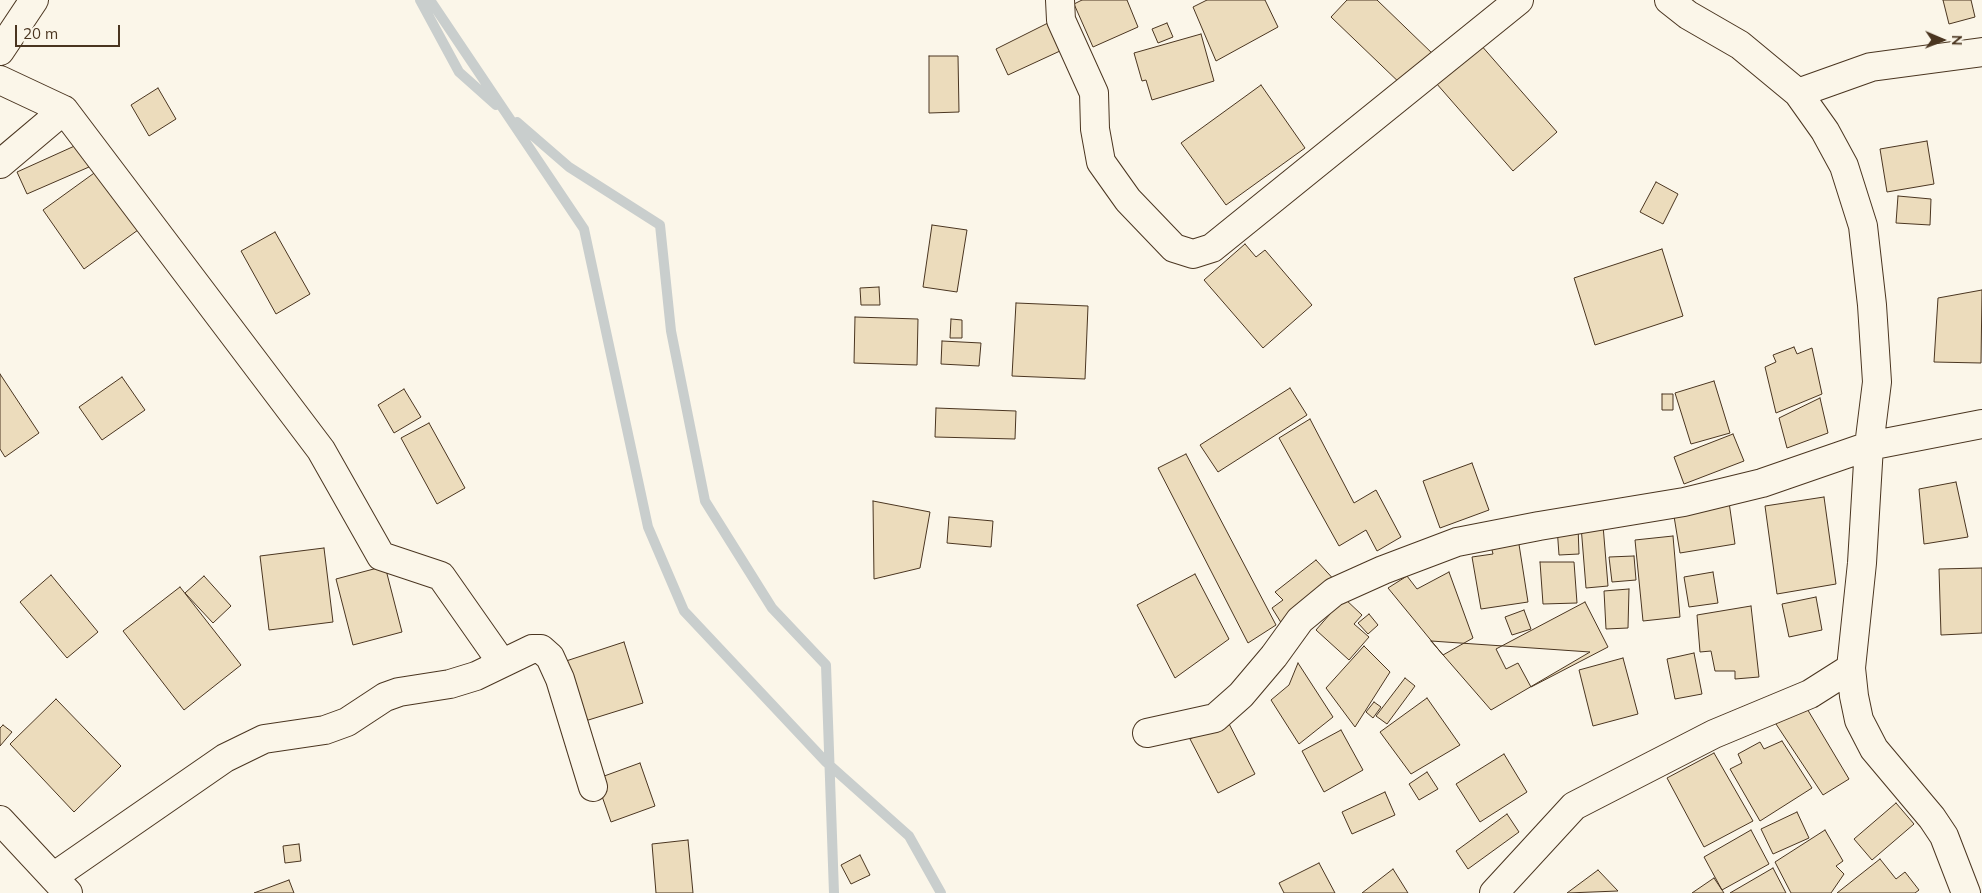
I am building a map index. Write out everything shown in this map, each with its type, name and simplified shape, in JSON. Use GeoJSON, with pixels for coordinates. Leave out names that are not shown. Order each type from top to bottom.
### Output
{"type":"FeatureCollection","features":[{"type":"Feature","properties":{"kind":"street"},"geometry":{"type":"LineString","coordinates":[[0,51],[34,0]]}},
{"type":"Feature","properties":{"kind":"street"},"geometry":{"type":"LineString","coordinates":[[1060,0],[1061,20],[1094,93],[1095,129],[1101,162],[1128,200],[1174,248],[1193,254],[1212,248],[1519,0]]}},
{"type":"Feature","properties":{"kind":"street"},"geometry":{"type":"LineString","coordinates":[[1669,0],[1688,15],[1740,45],[1798,93],[1825,131],[1844,166],[1863,226],[1872,305],[1877,382],[1869,446],[1862,563],[1851,668],[1859,720],[1874,749],[1932,818],[1944,836],[1966,893]]}},
{"type":"Feature","properties":{"kind":"street"},"geometry":{"type":"LineString","coordinates":[[1798,93],[1870,67],[1982,52]]}},
{"type":"Feature","properties":{"kind":"street"},"geometry":{"type":"LineString","coordinates":[[0,80],[64,110],[321,450],[381,556],[441,576],[502,663]]}},
{"type":"Feature","properties":{"kind":"street"},"geometry":{"type":"LineString","coordinates":[[0,164],[64,110]]}},
{"type":"Feature","properties":{"kind":"street"},"geometry":{"type":"LineString","coordinates":[[1147,733],[1215,718],[1241,695],[1274,656],[1300,620],[1334,592],[1383,570],[1457,542],[1539,526],[1684,502],[1762,483],[1869,446],[1982,424]]}},
{"type":"Feature","properties":{"kind":"street"},"geometry":{"type":"LineString","coordinates":[[0,820],[60,885],[226,758],[264,739],[325,730],[347,722],[385,697],[399,692],[450,684],[476,676],[532,649],[541,649],[550,657],[560,679],[593,787]]}},
{"type":"Feature","properties":{"kind":"street"},"geometry":{"type":"LineString","coordinates":[[1494,893],[1574,806],[1714,734],[1810,694],[1851,668]]}},
{"type":"Feature","properties":{"kind":"building"},"geometry":{"type":"Polygon","coordinates":[[[1082,0],[1127,0],[1138,27],[1093,47],[1074,4],[1082,0]]]}},
{"type":"Feature","properties":{"kind":"building"},"geometry":{"type":"Polygon","coordinates":[[[1207,0],[1265,0],[1278,27],[1216,61],[1193,7],[1207,0]]]}},
{"type":"Feature","properties":{"kind":"building"},"geometry":{"type":"Polygon","coordinates":[[[1347,0],[1377,0],[1435,56],[1405,88],[1331,17],[1347,0]]]}},
{"type":"Feature","properties":{"kind":"building"},"geometry":{"type":"Polygon","coordinates":[[[1943,0],[1971,0],[1975,17],[1949,24],[1943,0]]]}},
{"type":"Feature","properties":{"kind":"building"},"geometry":{"type":"Polygon","coordinates":[[[1048,23],[1060,51],[1008,75],[996,49],[1048,23]]]}},
{"type":"Feature","properties":{"kind":"building"},"geometry":{"type":"Polygon","coordinates":[[[1167,23],[1173,37],[1158,43],[1152,29],[1167,23]]]}},
{"type":"Feature","properties":{"kind":"building"},"geometry":{"type":"Polygon","coordinates":[[[1201,34],[1214,81],[1152,100],[1146,80],[1142,81],[1134,53],[1201,34]]]}},
{"type":"Feature","properties":{"kind":"building"},"geometry":{"type":"Polygon","coordinates":[[[1473,36],[1557,132],[1513,171],[1429,75],[1473,36]]]}},
{"type":"Feature","properties":{"kind":"building"},"geometry":{"type":"Polygon","coordinates":[[[929,56],[958,56],[959,112],[929,113],[929,56]]]}},
{"type":"Feature","properties":{"kind":"building"},"geometry":{"type":"Polygon","coordinates":[[[1261,85],[1305,148],[1226,205],[1181,143],[1261,85]]]}},
{"type":"Feature","properties":{"kind":"building"},"geometry":{"type":"Polygon","coordinates":[[[158,88],[176,119],[149,136],[131,105],[158,88]]]}},
{"type":"Feature","properties":{"kind":"building"},"geometry":{"type":"Polygon","coordinates":[[[1927,141],[1934,184],[1887,192],[1880,149],[1927,141]]]}},
{"type":"Feature","properties":{"kind":"building"},"geometry":{"type":"Polygon","coordinates":[[[79,144],[89,167],[27,194],[17,172],[79,144]]]}},
{"type":"Feature","properties":{"kind":"building"},"geometry":{"type":"Polygon","coordinates":[[[97,171],[138,230],[84,269],[43,210],[97,171]]]}},
{"type":"Feature","properties":{"kind":"building"},"geometry":{"type":"Polygon","coordinates":[[[1656,182],[1678,194],[1663,224],[1640,212],[1656,182]]]}},
{"type":"Feature","properties":{"kind":"building"},"geometry":{"type":"Polygon","coordinates":[[[1898,196],[1931,199],[1930,225],[1896,223],[1898,196]]]}},
{"type":"Feature","properties":{"kind":"building"},"geometry":{"type":"Polygon","coordinates":[[[932,225],[967,230],[957,292],[923,287],[932,225]]]}},
{"type":"Feature","properties":{"kind":"building"},"geometry":{"type":"Polygon","coordinates":[[[275,232],[310,294],[276,314],[241,251],[275,232]]]}},
{"type":"Feature","properties":{"kind":"building"},"geometry":{"type":"Polygon","coordinates":[[[1245,244],[1256,257],[1265,250],[1312,305],[1263,348],[1204,280],[1245,244]]]}},
{"type":"Feature","properties":{"kind":"building"},"geometry":{"type":"Polygon","coordinates":[[[1662,249],[1683,316],[1595,345],[1574,278],[1662,249]]]}},
{"type":"Feature","properties":{"kind":"building"},"geometry":{"type":"Polygon","coordinates":[[[879,287],[880,305],[861,305],[860,288],[879,287]]]}},
{"type":"Feature","properties":{"kind":"building"},"geometry":{"type":"Polygon","coordinates":[[[1982,290],[1981,363],[1934,362],[1938,298],[1982,290]]]}},
{"type":"Feature","properties":{"kind":"building"},"geometry":{"type":"Polygon","coordinates":[[[1016,303],[1088,306],[1085,379],[1012,376],[1016,303]]]}},
{"type":"Feature","properties":{"kind":"building"},"geometry":{"type":"Polygon","coordinates":[[[855,317],[918,319],[917,365],[854,363],[855,317]]]}},
{"type":"Feature","properties":{"kind":"building"},"geometry":{"type":"Polygon","coordinates":[[[951,319],[962,320],[962,338],[950,338],[951,319]]]}},
{"type":"Feature","properties":{"kind":"building"},"geometry":{"type":"Polygon","coordinates":[[[942,341],[981,343],[979,366],[941,364],[942,341]]]}},
{"type":"Feature","properties":{"kind":"building"},"geometry":{"type":"Polygon","coordinates":[[[1794,347],[1797,354],[1812,348],[1822,394],[1776,413],[1765,367],[1776,362],[1773,355],[1794,347]]]}},
{"type":"Feature","properties":{"kind":"building"},"geometry":{"type":"Polygon","coordinates":[[[0,374],[39,433],[5,457],[0,449],[0,374]]]}},
{"type":"Feature","properties":{"kind":"building"},"geometry":{"type":"Polygon","coordinates":[[[122,377],[145,410],[102,440],[79,407],[122,377]]]}},
{"type":"Feature","properties":{"kind":"building"},"geometry":{"type":"Polygon","coordinates":[[[1714,381],[1730,433],[1691,444],[1675,393],[1714,381]]]}},
{"type":"Feature","properties":{"kind":"building"},"geometry":{"type":"Polygon","coordinates":[[[1290,388],[1307,415],[1218,472],[1200,445],[1290,388]]]}},
{"type":"Feature","properties":{"kind":"building"},"geometry":{"type":"Polygon","coordinates":[[[404,389],[421,417],[394,433],[378,405],[404,389]]]}},
{"type":"Feature","properties":{"kind":"building"},"geometry":{"type":"Polygon","coordinates":[[[1662,394],[1673,394],[1673,410],[1662,410],[1662,394]]]}},
{"type":"Feature","properties":{"kind":"building"},"geometry":{"type":"Polygon","coordinates":[[[1820,398],[1828,433],[1787,448],[1779,418],[1820,398]]]}},
{"type":"Feature","properties":{"kind":"building"},"geometry":{"type":"Polygon","coordinates":[[[936,408],[1016,411],[1015,439],[935,437],[936,408]]]}},
{"type":"Feature","properties":{"kind":"building"},"geometry":{"type":"Polygon","coordinates":[[[1310,419],[1354,503],[1376,490],[1401,537],[1377,551],[1366,530],[1339,546],[1279,438],[1310,419]]]}},
{"type":"Feature","properties":{"kind":"building"},"geometry":{"type":"Polygon","coordinates":[[[429,423],[465,488],[437,504],[401,438],[429,423]]]}},
{"type":"Feature","properties":{"kind":"building"},"geometry":{"type":"Polygon","coordinates":[[[1733,434],[1744,461],[1684,484],[1674,457],[1733,434]]]}},
{"type":"Feature","properties":{"kind":"building"},"geometry":{"type":"Polygon","coordinates":[[[1186,454],[1276,625],[1248,643],[1158,468],[1186,454]]]}},
{"type":"Feature","properties":{"kind":"building"},"geometry":{"type":"Polygon","coordinates":[[[1472,463],[1489,510],[1440,528],[1423,481],[1472,463]]]}},
{"type":"Feature","properties":{"kind":"building"},"geometry":{"type":"Polygon","coordinates":[[[1956,482],[1968,537],[1924,544],[1919,489],[1956,482]]]}},
{"type":"Feature","properties":{"kind":"building"},"geometry":{"type":"Polygon","coordinates":[[[1728,495],[1735,544],[1680,553],[1672,504],[1728,495]]]}},
{"type":"Feature","properties":{"kind":"building"},"geometry":{"type":"Polygon","coordinates":[[[1824,497],[1836,584],[1777,594],[1765,506],[1824,497]]]}},
{"type":"Feature","properties":{"kind":"building"},"geometry":{"type":"Polygon","coordinates":[[[873,501],[930,512],[920,568],[874,579],[873,501]]]}},
{"type":"Feature","properties":{"kind":"building"},"geometry":{"type":"Polygon","coordinates":[[[949,517],[993,521],[991,547],[947,543],[949,517]]]}},
{"type":"Feature","properties":{"kind":"building"},"geometry":{"type":"Polygon","coordinates":[[[1603,525],[1608,586],[1586,588],[1581,526],[1603,525]]]}},
{"type":"Feature","properties":{"kind":"building"},"geometry":{"type":"Polygon","coordinates":[[[1578,526],[1579,554],[1559,555],[1557,527],[1578,526]]]}},
{"type":"Feature","properties":{"kind":"building"},"geometry":{"type":"Polygon","coordinates":[[[1673,536],[1680,617],[1643,621],[1635,540],[1673,536]]]}},
{"type":"Feature","properties":{"kind":"building"},"geometry":{"type":"Polygon","coordinates":[[[1518,538],[1528,602],[1481,609],[1472,557],[1493,554],[1490,542],[1518,538]]]}},
{"type":"Feature","properties":{"kind":"building"},"geometry":{"type":"Polygon","coordinates":[[[324,548],[333,622],[269,630],[260,556],[324,548]]]}},
{"type":"Feature","properties":{"kind":"building"},"geometry":{"type":"Polygon","coordinates":[[[1634,556],[1636,580],[1612,582],[1609,557],[1634,556]]]}},
{"type":"Feature","properties":{"kind":"building"},"geometry":{"type":"Polygon","coordinates":[[[1316,560],[1337,583],[1285,629],[1272,608],[1283,600],[1275,592],[1316,560]]]}},
{"type":"Feature","properties":{"kind":"building"},"geometry":{"type":"Polygon","coordinates":[[[1540,562],[1574,562],[1577,603],[1543,604],[1540,562]]]}},
{"type":"Feature","properties":{"kind":"building"},"geometry":{"type":"Polygon","coordinates":[[[385,566],[402,632],[353,645],[336,579],[385,566]]]}},
{"type":"Feature","properties":{"kind":"building"},"geometry":{"type":"Polygon","coordinates":[[[1982,568],[1982,633],[1941,635],[1939,569],[1982,568]]]}},
{"type":"Feature","properties":{"kind":"building"},"geometry":{"type":"Polygon","coordinates":[[[1449,572],[1473,638],[1443,655],[1388,588],[1407,576],[1417,589],[1449,572]]]}},
{"type":"Feature","properties":{"kind":"building"},"geometry":{"type":"Polygon","coordinates":[[[1713,572],[1718,603],[1689,607],[1684,577],[1713,572]]]}},
{"type":"Feature","properties":{"kind":"building"},"geometry":{"type":"Polygon","coordinates":[[[1195,574],[1229,639],[1175,678],[1137,605],[1195,574]]]}},
{"type":"Feature","properties":{"kind":"building"},"geometry":{"type":"Polygon","coordinates":[[[51,575],[98,632],[67,658],[20,602],[51,575]]]}},
{"type":"Feature","properties":{"kind":"building"},"geometry":{"type":"Polygon","coordinates":[[[204,576],[231,606],[213,623],[185,593],[204,576]]]}},
{"type":"Feature","properties":{"kind":"building"},"geometry":{"type":"Polygon","coordinates":[[[180,587],[241,665],[184,710],[123,631],[180,587]]]}},
{"type":"Feature","properties":{"kind":"building"},"geometry":{"type":"Polygon","coordinates":[[[1629,589],[1628,628],[1606,629],[1604,591],[1629,589]]]}},
{"type":"Feature","properties":{"kind":"building"},"geometry":{"type":"Polygon","coordinates":[[[1816,597],[1822,630],[1789,637],[1782,604],[1816,597]]]}},
{"type":"Feature","properties":{"kind":"building"},"geometry":{"type":"Polygon","coordinates":[[[1344,598],[1362,615],[1354,624],[1369,637],[1349,660],[1316,630],[1344,598]]]}},
{"type":"Feature","properties":{"kind":"building"},"geometry":{"type":"Polygon","coordinates":[[[1585,602],[1608,647],[1531,687],[1518,663],[1506,669],[1496,649],[1585,602]]]}},
{"type":"Feature","properties":{"kind":"building"},"geometry":{"type":"Polygon","coordinates":[[[1751,606],[1759,677],[1735,679],[1735,671],[1715,671],[1711,651],[1700,652],[1697,615],[1751,606]]]}},
{"type":"Feature","properties":{"kind":"building"},"geometry":{"type":"Polygon","coordinates":[[[1524,610],[1531,629],[1512,635],[1505,617],[1524,610]]]}},
{"type":"Feature","properties":{"kind":"building"},"geometry":{"type":"Polygon","coordinates":[[[1369,614],[1378,625],[1368,634],[1358,623],[1369,614]]]}},
{"type":"Feature","properties":{"kind":"building"},"geometry":{"type":"Polygon","coordinates":[[[1431,641],[1590,652],[1491,710],[1431,641]]]}},
{"type":"Feature","properties":{"kind":"building"},"geometry":{"type":"Polygon","coordinates":[[[624,642],[643,703],[582,722],[563,662],[624,642]]]}},
{"type":"Feature","properties":{"kind":"building"},"geometry":{"type":"Polygon","coordinates":[[[1364,646],[1390,672],[1355,727],[1326,688],[1364,646]]]}},
{"type":"Feature","properties":{"kind":"building"},"geometry":{"type":"Polygon","coordinates":[[[1694,653],[1702,694],[1675,699],[1667,659],[1694,653]]]}},
{"type":"Feature","properties":{"kind":"building"},"geometry":{"type":"Polygon","coordinates":[[[1623,658],[1638,714],[1593,726],[1579,670],[1623,658]]]}},
{"type":"Feature","properties":{"kind":"building"},"geometry":{"type":"Polygon","coordinates":[[[1298,663],[1333,717],[1299,744],[1271,700],[1289,685],[1298,663]]]}},
{"type":"Feature","properties":{"kind":"building"},"geometry":{"type":"Polygon","coordinates":[[[1405,678],[1415,686],[1387,724],[1376,716],[1405,678]]]}},
{"type":"Feature","properties":{"kind":"building"},"geometry":{"type":"Polygon","coordinates":[[[1427,698],[1460,745],[1411,774],[1380,732],[1427,698]]]}},
{"type":"Feature","properties":{"kind":"building"},"geometry":{"type":"Polygon","coordinates":[[[56,699],[121,766],[74,812],[10,744],[56,699]]]}},
{"type":"Feature","properties":{"kind":"building"},"geometry":{"type":"Polygon","coordinates":[[[1374,702],[1381,707],[1373,718],[1366,712],[1374,702]]]}},
{"type":"Feature","properties":{"kind":"building"},"geometry":{"type":"Polygon","coordinates":[[[1806,707],[1849,779],[1823,795],[1774,721],[1806,707]]]}},
{"type":"Feature","properties":{"kind":"building"},"geometry":{"type":"Polygon","coordinates":[[[1227,720],[1255,774],[1218,793],[1190,739],[1227,720]]]}},
{"type":"Feature","properties":{"kind":"building"},"geometry":{"type":"Polygon","coordinates":[[[3,725],[12,732],[0,746],[0,728],[3,725]]]}},
{"type":"Feature","properties":{"kind":"building"},"geometry":{"type":"Polygon","coordinates":[[[1341,730],[1363,770],[1324,792],[1302,751],[1341,730]]]}},
{"type":"Feature","properties":{"kind":"building"},"geometry":{"type":"Polygon","coordinates":[[[1782,741],[1812,788],[1760,821],[1730,769],[1742,763],[1738,754],[1760,742],[1764,749],[1782,741]]]}},
{"type":"Feature","properties":{"kind":"building"},"geometry":{"type":"Polygon","coordinates":[[[1714,753],[1753,821],[1704,847],[1667,778],[1714,753]]]}},
{"type":"Feature","properties":{"kind":"building"},"geometry":{"type":"Polygon","coordinates":[[[1504,754],[1527,792],[1480,822],[1456,784],[1504,754]]]}},
{"type":"Feature","properties":{"kind":"building"},"geometry":{"type":"Polygon","coordinates":[[[640,763],[655,806],[611,822],[596,779],[640,763]]]}},
{"type":"Feature","properties":{"kind":"building"},"geometry":{"type":"Polygon","coordinates":[[[1427,772],[1438,789],[1419,800],[1409,784],[1427,772]]]}},
{"type":"Feature","properties":{"kind":"building"},"geometry":{"type":"Polygon","coordinates":[[[1385,792],[1395,815],[1352,834],[1342,812],[1385,792]]]}},
{"type":"Feature","properties":{"kind":"building"},"geometry":{"type":"Polygon","coordinates":[[[1896,803],[1914,824],[1872,860],[1854,839],[1896,803]]]}},
{"type":"Feature","properties":{"kind":"building"},"geometry":{"type":"Polygon","coordinates":[[[1797,812],[1809,838],[1773,854],[1761,829],[1797,812]]]}},
{"type":"Feature","properties":{"kind":"building"},"geometry":{"type":"Polygon","coordinates":[[[1507,814],[1519,832],[1468,869],[1456,851],[1507,814]]]}},
{"type":"Feature","properties":{"kind":"building"},"geometry":{"type":"Polygon","coordinates":[[[1751,830],[1769,864],[1722,890],[1704,857],[1751,830]]]}},
{"type":"Feature","properties":{"kind":"building"},"geometry":{"type":"Polygon","coordinates":[[[1825,830],[1843,861],[1836,866],[1844,874],[1831,893],[1791,893],[1775,862],[1825,830]]]}},
{"type":"Feature","properties":{"kind":"building"},"geometry":{"type":"Polygon","coordinates":[[[688,840],[693,893],[656,893],[652,844],[688,840]]]}},
{"type":"Feature","properties":{"kind":"building"},"geometry":{"type":"Polygon","coordinates":[[[299,844],[301,861],[285,863],[283,846],[299,844]]]}},
{"type":"Feature","properties":{"kind":"building"},"geometry":{"type":"Polygon","coordinates":[[[860,855],[870,875],[851,884],[841,865],[860,855]]]}},
{"type":"Feature","properties":{"kind":"building"},"geometry":{"type":"Polygon","coordinates":[[[1880,859],[1896,879],[1905,872],[1919,890],[1915,893],[1837,893],[1880,859]]]}},
{"type":"Feature","properties":{"kind":"building"},"geometry":{"type":"Polygon","coordinates":[[[1319,863],[1335,893],[1284,893],[1279,883],[1319,863]]]}},
{"type":"Feature","properties":{"kind":"building"},"geometry":{"type":"Polygon","coordinates":[[[1773,868],[1786,893],[1730,893],[1773,868]]]}},
{"type":"Feature","properties":{"kind":"building"},"geometry":{"type":"Polygon","coordinates":[[[1393,869],[1408,893],[1362,893],[1393,869]]]}},
{"type":"Feature","properties":{"kind":"building"},"geometry":{"type":"Polygon","coordinates":[[[1598,870],[1618,891],[1567,893],[1598,870]]]}},
{"type":"Feature","properties":{"kind":"building"},"geometry":{"type":"Polygon","coordinates":[[[1714,878],[1724,893],[1692,893],[1714,878]]]}},
{"type":"Feature","properties":{"kind":"building"},"geometry":{"type":"Polygon","coordinates":[[[289,880],[294,893],[254,893],[289,880]]]}},
{"type":"Feature","properties":{"kind":"waterway"},"geometry":{"type":"LineString","coordinates":[[420,0],[459,72],[496,105]]}},
{"type":"Feature","properties":{"kind":"waterway"},"geometry":{"type":"LineString","coordinates":[[430,0],[584,229],[648,527],[684,611],[826,762],[909,836],[941,893]]}},
{"type":"Feature","properties":{"kind":"waterway"},"geometry":{"type":"LineString","coordinates":[[517,122],[569,167],[660,225],[671,331],[705,501],[772,608],[826,665],[834,893]]}}]}
